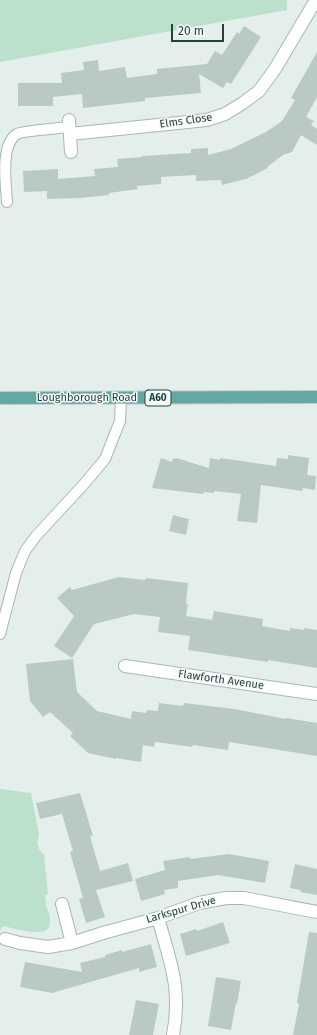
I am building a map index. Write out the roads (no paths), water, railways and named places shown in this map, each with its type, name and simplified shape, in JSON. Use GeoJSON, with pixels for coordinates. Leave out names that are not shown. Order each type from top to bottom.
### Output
{"type":"FeatureCollection","features":[{"type":"Feature","properties":{"kind":"main road","name":"Loughborough Road"},"geometry":{"type":"LineString","coordinates":[[0,398],[317,397]]}},
{"type":"Feature","properties":{"kind":"street","name":"Elms Close"},"geometry":{"type":"LineString","coordinates":[[70,127],[207,120],[225,114],[244,103],[259,91],[275,69],[316,0]]}},
{"type":"Feature","properties":{"kind":"street"},"geometry":{"type":"LineString","coordinates":[[70,127],[71,152]]}},
{"type":"Feature","properties":{"kind":"street","name":"Flawforth Avenue"},"geometry":{"type":"LineString","coordinates":[[125,666],[317,694]]}},
{"type":"Feature","properties":{"kind":"street","name":"Larkspur Drive"},"geometry":{"type":"LineString","coordinates":[[5,938],[20,943],[48,947],[72,944],[103,933],[158,918],[199,903],[226,898],[244,898],[317,912]]}},
{"type":"Feature","properties":{"kind":"street"},"geometry":{"type":"LineString","coordinates":[[62,904],[72,944]]}},
{"type":"Feature","properties":{"kind":"street"},"geometry":{"type":"LineString","coordinates":[[158,918],[173,968],[177,993],[177,1017],[173,1035]]}},
{"type":"Feature","properties":{"kind":"lane"},"geometry":{"type":"LineString","coordinates":[[6,202],[5,159],[7,148],[11,140],[18,133],[70,127]]}},
{"type":"Feature","properties":{"kind":"lane"},"geometry":{"type":"LineString","coordinates":[[0,634],[16,573],[25,551],[36,536],[105,459],[120,421],[121,398]]}}]}
